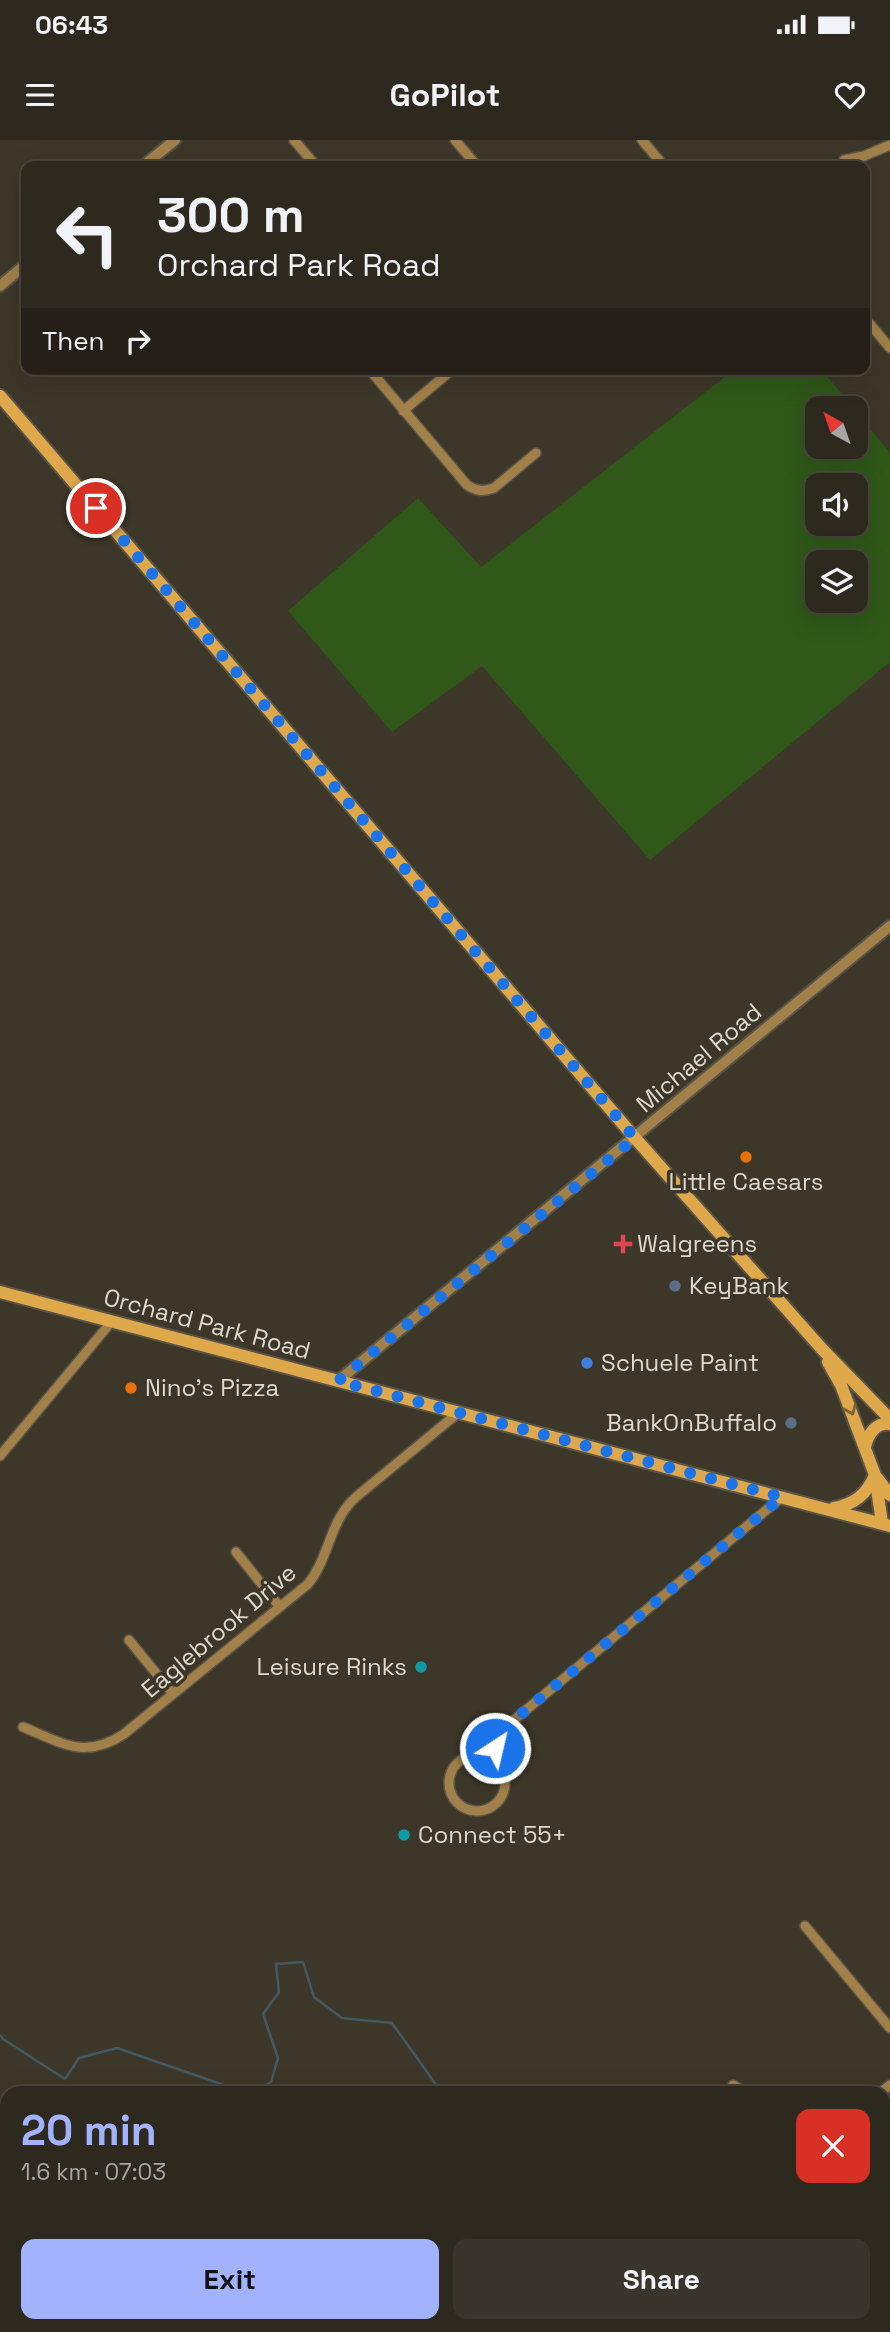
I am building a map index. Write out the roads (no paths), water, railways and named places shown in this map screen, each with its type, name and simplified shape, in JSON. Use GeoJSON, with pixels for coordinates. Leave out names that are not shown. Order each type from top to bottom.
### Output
{"type":"FeatureCollection","features":[{"type":"Feature","properties":{"kind":"main road"},"geometry":{"type":"LineString","coordinates":[[0,396],[635,1138],[822,1349],[890,1421],[870,1433],[865,1447]]}},
{"type":"Feature","properties":{"kind":"main road","name":"Orchard Park Road"},"geometry":{"type":"LineString","coordinates":[[0,1292],[458,1413],[887,1522]]}},
{"type":"Feature","properties":{"kind":"main road"},"geometry":{"type":"LineString","coordinates":[[822,1349],[841,1385],[865,1447],[887,1522]]}},
{"type":"Feature","properties":{"kind":"main road"},"geometry":{"type":"LineString","coordinates":[[875,1475],[890,1495]]}},
{"type":"Feature","properties":{"kind":"main road"},"geometry":{"type":"LineString","coordinates":[[829,1508],[846,1506],[859,1499],[869,1488],[875,1475]]}},
{"type":"Feature","properties":{"kind":"street"},"geometry":{"type":"LineString","coordinates":[[294,140],[312,161]]}},
{"type":"Feature","properties":{"kind":"street"},"geometry":{"type":"LineString","coordinates":[[455,140],[473,161]]}},
{"type":"Feature","properties":{"kind":"street"},"geometry":{"type":"LineString","coordinates":[[642,140],[660,161]]}},
{"type":"Feature","properties":{"kind":"street"},"geometry":{"type":"LineString","coordinates":[[148,161],[170,141]]}},
{"type":"Feature","properties":{"kind":"street"},"geometry":{"type":"LineString","coordinates":[[844,160],[864,156],[890,145]]}},
{"type":"Feature","properties":{"kind":"street"},"geometry":{"type":"LineString","coordinates":[[0,286],[21,268]]}},
{"type":"Feature","properties":{"kind":"street"},"geometry":{"type":"LineString","coordinates":[[870,324],[890,348]]}},
{"type":"Feature","properties":{"kind":"street"},"geometry":{"type":"LineString","coordinates":[[374,375],[473,489],[487,491],[494,488],[536,453]]}},
{"type":"Feature","properties":{"kind":"street"},"geometry":{"type":"LineString","coordinates":[[404,411],[446,375]]}},
{"type":"Feature","properties":{"kind":"street","name":"Michael Road"},"geometry":{"type":"LineString","coordinates":[[338,1381],[890,926]]}},
{"type":"Feature","properties":{"kind":"street"},"geometry":{"type":"LineString","coordinates":[[0,1456],[112,1321]]}},
{"type":"Feature","properties":{"kind":"street","name":"Eaglebrook Drive"},"geometry":{"type":"LineString","coordinates":[[23,1727],[75,1747],[95,1748],[124,1734],[314,1576],[336,1521],[351,1501],[458,1413]]}},
{"type":"Feature","properties":{"kind":"street"},"geometry":{"type":"LineString","coordinates":[[490,1757],[514,1720],[782,1497]]}},
{"type":"Feature","properties":{"kind":"street"},"geometry":{"type":"LineString","coordinates":[[236,1552],[280,1607]]}},
{"type":"Feature","properties":{"kind":"street"},"geometry":{"type":"LineString","coordinates":[[129,1640],[173,1693]]}},
{"type":"Feature","properties":{"kind":"street"},"geometry":{"type":"LineString","coordinates":[[468,1756],[490,1757],[499,1764],[504,1773],[506,1784],[503,1795],[497,1804],[487,1810],[476,1812],[465,1809],[456,1803],[451,1793],[449,1782],[452,1771],[458,1762],[468,1756]]}},
{"type":"Feature","properties":{"kind":"street"},"geometry":{"type":"LineString","coordinates":[[805,1926],[890,2028]]}},
{"type":"Feature","properties":{"kind":"waterway"},"geometry":{"type":"LineString","coordinates":[[264,2086],[271,2082],[278,2058],[263,2014],[279,1992],[276,1964],[303,1962],[314,1997],[342,2018],[392,2023],[437,2086]]}},
{"type":"Feature","properties":{"kind":"waterway"},"geometry":{"type":"LineString","coordinates":[[0,2035],[65,2079],[79,2058],[117,2048],[227,2086]]}},
{"type":"Feature","properties":{"kind":"place","name":"Little Caesars"},"geometry":{"type":"Point","coordinates":[746,1157]}},
{"type":"Feature","properties":{"kind":"place","name":"Walgreens"},"geometry":{"type":"Point","coordinates":[623,1244]}},
{"type":"Feature","properties":{"kind":"place","name":"KeyBank"},"geometry":{"type":"Point","coordinates":[675,1286]}},
{"type":"Feature","properties":{"kind":"place","name":"Schuele Paint"},"geometry":{"type":"Point","coordinates":[587,1363]}},
{"type":"Feature","properties":{"kind":"place","name":"Nino's Pizza"},"geometry":{"type":"Point","coordinates":[131,1388]}},
{"type":"Feature","properties":{"kind":"place","name":"BankOnBuffalo"},"geometry":{"type":"Point","coordinates":[791,1423]}},
{"type":"Feature","properties":{"kind":"place","name":"Leisure Rinks"},"geometry":{"type":"Point","coordinates":[421,1667]}},
{"type":"Feature","properties":{"kind":"place","name":"Connect 55+"},"geometry":{"type":"Point","coordinates":[404,1835]}}]}
